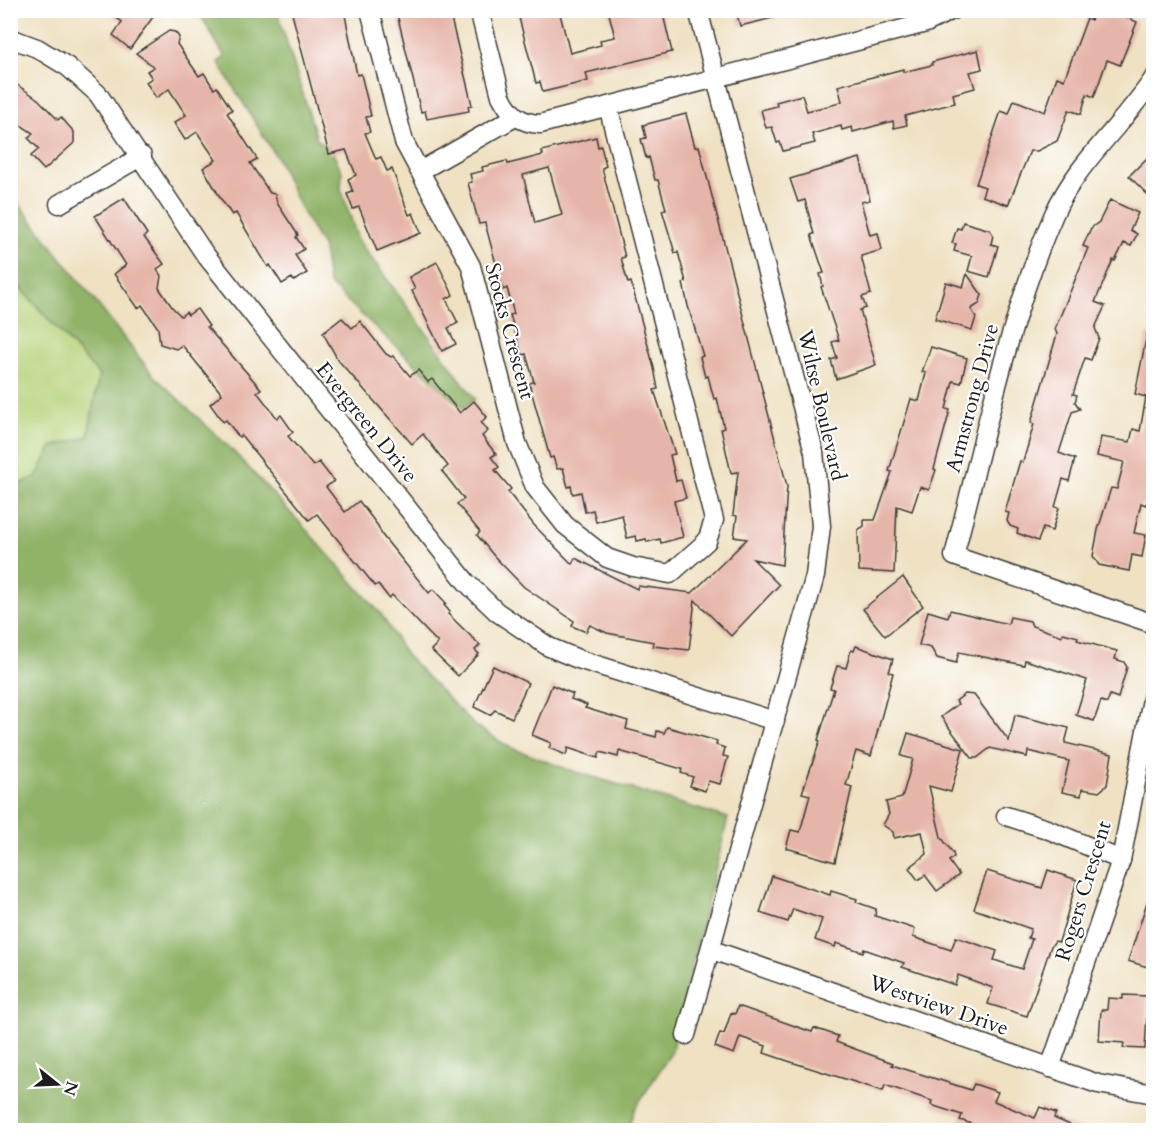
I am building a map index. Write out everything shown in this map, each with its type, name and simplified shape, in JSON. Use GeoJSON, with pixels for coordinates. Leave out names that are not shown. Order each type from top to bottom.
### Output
{"type":"FeatureCollection","features":[{"type":"Feature","properties":{"kind":"street","name":"Stocks Crescent"},"geometry":{"type":"LineString","coordinates":[[369,10],[404,142],[471,266],[517,443],[535,487],[566,525],[606,558],[633,567],[670,574],[707,541],[714,520],[608,106]]}},
{"type":"Feature","properties":{"kind":"street"},"geometry":{"type":"LineString","coordinates":[[478,10],[501,96],[515,117],[527,123],[540,124],[926,23],[952,10]]}},
{"type":"Feature","properties":{"kind":"street","name":"Wiltse Boulevard"},"geometry":{"type":"LineString","coordinates":[[686,1035],[712,950],[815,576],[821,526],[814,452],[698,10]]}},
{"type":"Feature","properties":{"kind":"street","name":"Evergreen Drive"},"geometry":{"type":"LineString","coordinates":[[10,38],[37,48],[68,67],[98,94],[142,156],[204,253],[467,583],[497,612],[526,633],[578,659],[775,721]]}},
{"type":"Feature","properties":{"kind":"street","name":"Armstrong Drive"},"geometry":{"type":"LineString","coordinates":[[1154,78],[1137,104],[1076,175],[1054,213],[1013,330],[954,556],[1154,624]]}},
{"type":"Feature","properties":{"kind":"street"},"geometry":{"type":"LineString","coordinates":[[420,171],[515,117]]}},
{"type":"Feature","properties":{"kind":"street"},"geometry":{"type":"LineString","coordinates":[[59,204],[142,156]]}},
{"type":"Feature","properties":{"kind":"street","name":"Rogers Crescent"},"geometry":{"type":"LineString","coordinates":[[1050,1068],[1120,860],[1154,689]]}},
{"type":"Feature","properties":{"kind":"street"},"geometry":{"type":"LineString","coordinates":[[1006,816],[1047,829],[1120,860]]}},
{"type":"Feature","properties":{"kind":"street","name":"Westview Drive"},"geometry":{"type":"LineString","coordinates":[[712,950],[1098,1084],[1154,1094]]}},
{"type":"Feature","properties":{"kind":"green space"},"geometry":{"type":"Polygon","coordinates":[[[198,11],[277,11],[317,139],[332,151],[342,172],[341,189],[358,240],[475,399],[462,408],[328,283],[323,248],[300,208],[277,158],[218,62],[225,57],[198,11]]]}},
{"type":"Feature","properties":{"kind":"green space"},"geometry":{"type":"Polygon","coordinates":[[[11,194],[153,375],[232,450],[302,525],[381,614],[406,655],[474,725],[509,747],[567,769],[728,818],[671,1053],[634,1110],[628,1130],[11,1130],[11,488],[36,477],[52,447],[88,437],[99,375],[11,277],[11,194]]]}},
{"type":"Feature","properties":{"kind":"green space"},"geometry":{"type":"Polygon","coordinates":[[[10,277],[99,375],[88,437],[52,447],[36,477],[11,488],[10,277]]]}},
{"type":"Feature","properties":{"kind":"building"},"geometry":{"type":"Polygon","coordinates":[[[106,10],[158,10],[130,49],[113,35],[122,22],[106,10]]]}},
{"type":"Feature","properties":{"kind":"building"},"geometry":{"type":"Polygon","coordinates":[[[291,10],[344,10],[357,75],[361,74],[371,116],[366,117],[370,132],[365,133],[376,159],[381,157],[387,171],[392,169],[409,215],[413,213],[421,233],[377,251],[359,207],[353,209],[347,194],[353,192],[348,179],[356,175],[346,150],[329,154],[291,10]]]}},
{"type":"Feature","properties":{"kind":"building"},"geometry":{"type":"Polygon","coordinates":[[[396,10],[449,10],[472,105],[468,106],[469,111],[427,119],[425,111],[421,112],[396,10]]]}},
{"type":"Feature","properties":{"kind":"building"},"geometry":{"type":"Polygon","coordinates":[[[517,10],[559,10],[570,53],[601,45],[600,40],[615,37],[608,10],[662,10],[672,52],[586,73],[588,81],[543,92],[540,82],[536,83],[517,10]]]}},
{"type":"Feature","properties":{"kind":"building"},"geometry":{"type":"Polygon","coordinates":[[[736,10],[780,10],[781,16],[740,26],[736,10]]]}},
{"type":"Feature","properties":{"kind":"building"},"geometry":{"type":"Polygon","coordinates":[[[1095,10],[1112,10],[1137,22],[1120,65],[1107,60],[1094,97],[1087,94],[1081,114],[1069,110],[1057,141],[1037,151],[1030,151],[1008,205],[982,196],[985,187],[976,184],[1001,111],[1009,114],[1014,100],[1045,112],[1057,77],[1064,80],[1087,18],[1091,20],[1095,10]]]}},
{"type":"Feature","properties":{"kind":"building"},"geometry":{"type":"Polygon","coordinates":[[[169,31],[175,32],[179,37],[177,44],[199,76],[204,73],[214,89],[217,87],[232,110],[227,113],[257,159],[250,163],[270,193],[275,194],[277,203],[298,235],[296,237],[304,249],[295,255],[307,273],[294,281],[292,278],[282,284],[270,265],[268,267],[236,213],[232,215],[221,199],[203,168],[216,160],[197,132],[185,140],[174,123],[186,115],[169,89],[156,98],[146,82],[152,78],[147,71],[154,67],[136,53],[169,31]]]}},
{"type":"Feature","properties":{"kind":"building"},"geometry":{"type":"Polygon","coordinates":[[[978,50],[982,69],[970,72],[975,88],[953,94],[955,103],[905,116],[907,125],[894,128],[893,121],[853,132],[852,127],[842,130],[841,126],[812,134],[815,143],[783,151],[780,142],[777,143],[772,127],[766,128],[761,110],[777,106],[776,102],[802,95],[807,111],[836,104],[842,101],[838,86],[903,69],[903,72],[932,65],[932,62],[978,50]]]}},
{"type":"Feature","properties":{"kind":"building"},"geometry":{"type":"Polygon","coordinates":[[[10,80],[38,99],[58,120],[61,117],[74,132],[74,143],[44,170],[31,156],[39,149],[28,138],[33,133],[10,118],[10,80]]]}},
{"type":"Feature","properties":{"kind":"building"},"geometry":{"type":"Polygon","coordinates":[[[686,114],[695,147],[699,146],[787,486],[782,565],[753,559],[779,585],[731,636],[695,600],[689,650],[653,646],[654,642],[607,633],[590,625],[586,632],[572,626],[574,621],[524,587],[477,535],[480,532],[457,504],[464,499],[442,471],[448,466],[423,434],[412,444],[338,360],[323,333],[342,318],[352,328],[360,321],[386,354],[393,356],[410,376],[418,370],[428,382],[432,379],[460,413],[474,401],[487,417],[481,422],[488,431],[482,436],[496,454],[491,457],[499,467],[495,470],[511,489],[508,492],[534,525],[572,564],[575,558],[637,589],[638,586],[692,593],[747,539],[734,537],[737,516],[733,515],[738,472],[731,473],[717,398],[714,399],[708,376],[705,377],[700,357],[703,356],[688,306],[683,283],[686,282],[678,252],[675,253],[662,210],[666,209],[658,180],[655,180],[641,139],[646,138],[643,125],[686,114]]]}},
{"type":"Feature","properties":{"kind":"building"},"geometry":{"type":"Polygon","coordinates":[[[596,137],[598,147],[601,146],[606,166],[602,168],[625,257],[621,258],[628,283],[631,282],[654,368],[658,389],[654,390],[675,454],[670,455],[676,481],[681,480],[686,498],[674,501],[683,537],[661,543],[660,539],[647,542],[646,539],[637,541],[636,536],[627,538],[622,515],[596,522],[593,510],[585,512],[581,492],[573,494],[571,486],[568,487],[563,468],[557,469],[553,457],[550,458],[529,383],[534,382],[526,354],[522,355],[510,315],[514,314],[507,288],[503,290],[485,223],[479,224],[468,183],[472,182],[470,174],[483,171],[482,167],[507,161],[508,164],[543,155],[542,151],[596,137]],[[549,168],[523,175],[535,223],[562,215],[549,168]]]}},
{"type":"Feature","properties":{"kind":"building"},"geometry":{"type":"Polygon","coordinates":[[[1154,151],[1154,201],[1129,176],[1154,151]]]}},
{"type":"Feature","properties":{"kind":"building"},"geometry":{"type":"Polygon","coordinates":[[[860,158],[870,200],[861,202],[870,235],[878,233],[882,250],[861,256],[871,294],[862,297],[866,308],[860,310],[876,365],[836,379],[831,360],[837,358],[832,342],[839,340],[821,287],[823,286],[820,274],[824,273],[811,235],[814,234],[805,200],[798,202],[790,179],[860,158]]]}},
{"type":"Feature","properties":{"kind":"building"},"geometry":{"type":"Polygon","coordinates":[[[124,198],[147,234],[144,237],[164,264],[157,269],[161,276],[159,288],[172,307],[181,316],[186,312],[188,315],[197,309],[209,326],[207,327],[261,389],[257,392],[277,418],[281,415],[293,432],[288,436],[313,466],[319,462],[334,481],[326,487],[345,512],[359,501],[382,535],[429,593],[433,589],[446,603],[444,605],[450,612],[448,614],[480,645],[475,650],[479,654],[458,676],[431,650],[438,643],[392,595],[389,598],[378,584],[375,586],[317,514],[309,520],[241,435],[239,437],[226,420],[223,422],[210,404],[222,394],[182,345],[176,349],[160,344],[158,328],[142,305],[138,308],[114,274],[126,265],[95,216],[124,198]]]}},
{"type":"Feature","properties":{"kind":"building"},"geometry":{"type":"Polygon","coordinates":[[[1110,200],[1138,213],[1130,230],[1137,234],[1131,246],[1124,243],[1115,261],[1113,260],[1095,302],[1105,306],[1095,328],[1099,338],[1091,360],[1085,358],[1073,394],[1077,395],[1075,402],[1080,409],[1072,412],[1059,453],[1075,459],[1069,481],[1063,479],[1055,507],[1059,508],[1052,531],[1043,528],[1038,541],[1017,533],[1018,529],[1010,526],[1007,521],[1009,513],[1005,512],[1034,424],[1031,423],[1057,334],[1055,329],[1088,248],[1083,246],[1091,228],[1099,222],[1110,200]]]}},
{"type":"Feature","properties":{"kind":"building"},"geometry":{"type":"Polygon","coordinates":[[[963,222],[990,230],[993,235],[991,244],[998,246],[989,277],[968,271],[972,256],[954,251],[956,244],[952,243],[957,228],[961,229],[963,222]]]}},
{"type":"Feature","properties":{"kind":"building"},"geometry":{"type":"Polygon","coordinates":[[[437,262],[453,295],[446,299],[458,323],[448,328],[456,344],[442,351],[412,291],[415,289],[409,277],[437,262]]]}},
{"type":"Feature","properties":{"kind":"building"},"geometry":{"type":"Polygon","coordinates":[[[967,274],[982,295],[979,304],[971,309],[976,317],[972,330],[935,319],[946,282],[963,287],[967,274]]]}},
{"type":"Feature","properties":{"kind":"building"},"geometry":{"type":"Polygon","coordinates":[[[1147,334],[1154,335],[1154,501],[1148,499],[1146,505],[1141,503],[1134,533],[1146,535],[1142,557],[1132,555],[1129,571],[1099,565],[1093,556],[1098,530],[1111,488],[1117,489],[1124,462],[1097,456],[1101,437],[1130,442],[1133,429],[1140,431],[1146,397],[1135,394],[1147,334]]]}},
{"type":"Feature","properties":{"kind":"building"},"geometry":{"type":"Polygon","coordinates":[[[931,347],[967,358],[961,383],[953,381],[946,409],[950,410],[934,469],[936,470],[929,490],[920,487],[912,511],[897,506],[894,573],[859,571],[858,530],[864,526],[864,520],[875,520],[892,472],[889,471],[911,399],[919,401],[926,373],[922,372],[931,347]]]}},
{"type":"Feature","properties":{"kind":"building"},"geometry":{"type":"Polygon","coordinates":[[[903,577],[923,606],[885,636],[863,609],[903,577]]]}},
{"type":"Feature","properties":{"kind":"building"},"geometry":{"type":"Polygon","coordinates":[[[950,610],[1008,624],[1010,617],[1030,621],[1032,626],[1062,636],[1063,633],[1078,637],[1077,640],[1117,651],[1115,659],[1124,662],[1127,667],[1118,698],[1110,695],[1107,703],[1101,701],[1094,721],[1076,715],[1087,680],[1025,660],[1024,665],[959,652],[956,663],[937,658],[931,648],[919,645],[928,611],[948,617],[950,610]]]}},
{"type":"Feature","properties":{"kind":"building"},"geometry":{"type":"Polygon","coordinates":[[[856,646],[893,659],[889,672],[893,673],[871,756],[856,751],[846,785],[852,787],[835,862],[786,848],[791,830],[800,832],[810,795],[802,793],[820,741],[818,740],[834,689],[830,688],[837,666],[846,668],[851,650],[854,651],[856,646]]]}},
{"type":"Feature","properties":{"kind":"building"},"geometry":{"type":"Polygon","coordinates":[[[493,666],[528,683],[512,718],[495,710],[490,715],[474,707],[493,666]]]}},
{"type":"Feature","properties":{"kind":"building"},"geometry":{"type":"Polygon","coordinates":[[[552,685],[573,694],[571,699],[587,705],[585,708],[628,721],[626,729],[656,737],[657,731],[664,733],[667,727],[717,741],[716,745],[725,748],[723,756],[728,757],[720,784],[708,781],[705,791],[690,786],[693,777],[681,773],[682,769],[619,751],[618,757],[600,752],[598,758],[568,748],[566,755],[549,748],[551,743],[532,735],[552,685]]]}},
{"type":"Feature","properties":{"kind":"building"},"geometry":{"type":"Polygon","coordinates":[[[965,694],[974,695],[1009,741],[1015,715],[1069,728],[1065,743],[1112,754],[1107,785],[1099,792],[1082,789],[1081,796],[1062,792],[1069,761],[1028,751],[1027,757],[990,748],[977,758],[972,758],[941,717],[958,704],[956,701],[965,694]]]}},
{"type":"Feature","properties":{"kind":"building"},"geometry":{"type":"Polygon","coordinates":[[[908,733],[963,749],[951,792],[929,786],[941,837],[953,853],[954,857],[949,861],[959,875],[937,891],[925,875],[918,880],[909,868],[927,854],[922,832],[894,838],[893,832],[883,825],[889,814],[886,802],[902,798],[913,759],[901,756],[908,733]]]}},
{"type":"Feature","properties":{"kind":"building"},"geometry":{"type":"Polygon","coordinates":[[[1048,870],[1077,880],[1059,942],[1055,941],[1051,946],[1027,1016],[988,1004],[993,988],[958,975],[955,985],[902,967],[904,963],[864,949],[863,952],[836,943],[835,947],[815,940],[822,919],[793,909],[788,922],[760,913],[772,876],[830,895],[831,891],[857,899],[856,902],[876,909],[875,916],[915,929],[913,937],[951,950],[956,937],[997,951],[994,960],[1022,969],[1032,939],[1028,938],[1031,929],[974,909],[987,871],[1042,888],[1048,870]]]}},
{"type":"Feature","properties":{"kind":"building"},"geometry":{"type":"Polygon","coordinates":[[[1151,890],[1154,891],[1154,969],[1128,961],[1151,890]]]}},
{"type":"Feature","properties":{"kind":"building"},"geometry":{"type":"Polygon","coordinates":[[[1123,995],[1148,996],[1145,1049],[1123,1048],[1124,1043],[1099,1041],[1101,1010],[1107,1010],[1108,998],[1123,999],[1123,995]]]}},
{"type":"Feature","properties":{"kind":"building"},"geometry":{"type":"Polygon","coordinates":[[[738,1006],[812,1032],[814,1028],[838,1036],[836,1042],[893,1063],[892,1065],[971,1090],[974,1084],[998,1092],[994,1101],[1035,1118],[1040,1107],[1056,1113],[1054,1118],[1084,1131],[977,1131],[978,1126],[960,1120],[962,1115],[931,1105],[932,1101],[885,1085],[883,1091],[764,1053],[766,1046],[740,1037],[734,1054],[715,1047],[720,1033],[724,1034],[731,1013],[735,1014],[738,1006]]]}}]}
